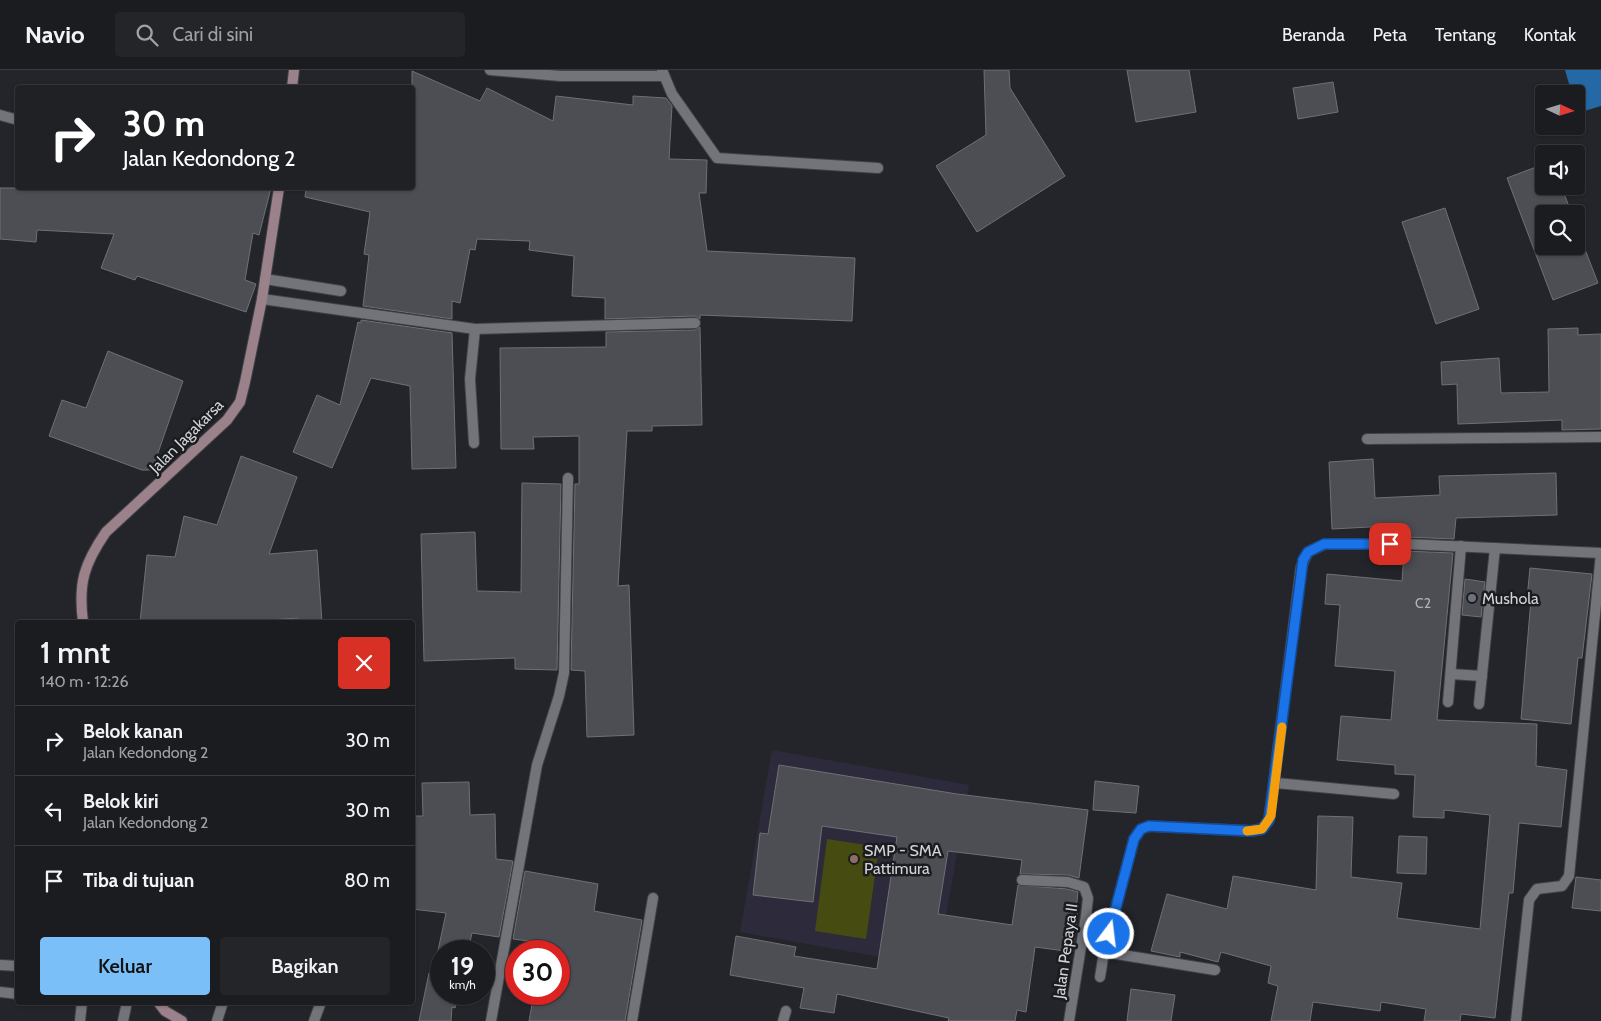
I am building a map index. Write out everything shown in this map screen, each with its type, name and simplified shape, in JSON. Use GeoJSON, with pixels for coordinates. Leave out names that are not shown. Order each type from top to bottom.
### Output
{"type":"FeatureCollection","features":[{"type":"Feature","properties":{"kind":"main road"},"geometry":{"type":"LineString","coordinates":[[292,85],[294,70]]}},
{"type":"Feature","properties":{"kind":"main road","name":"Jalan Jagakarsa"},"geometry":{"type":"LineString","coordinates":[[83,620],[82,585],[92,552],[106,532],[227,420],[240,402],[262,299],[279,190]]}},
{"type":"Feature","properties":{"kind":"main road"},"geometry":{"type":"LineString","coordinates":[[160,1005],[165,1011],[182,1021]]}},
{"type":"Feature","properties":{"kind":"street"},"geometry":{"type":"LineString","coordinates":[[490,70],[560,76],[663,73],[672,94],[717,158],[878,168]]}},
{"type":"Feature","properties":{"kind":"street"},"geometry":{"type":"LineString","coordinates":[[0,115],[15,119]]}},
{"type":"Feature","properties":{"kind":"street"},"geometry":{"type":"LineString","coordinates":[[265,279],[342,291]]}},
{"type":"Feature","properties":{"kind":"street"},"geometry":{"type":"LineString","coordinates":[[262,299],[475,329],[695,323]]}},
{"type":"Feature","properties":{"kind":"street"},"geometry":{"type":"LineString","coordinates":[[474,443],[470,380],[475,329]]}},
{"type":"Feature","properties":{"kind":"street"},"geometry":{"type":"LineString","coordinates":[[1367,439],[1601,438]]}},
{"type":"Feature","properties":{"kind":"street"},"geometry":{"type":"LineString","coordinates":[[491,1021],[537,765],[559,696],[564,673],[568,478]]}},
{"type":"Feature","properties":{"kind":"street"},"geometry":{"type":"LineString","coordinates":[[1100,977],[1104,952],[1132,847],[1141,829],[1149,826],[1257,831],[1269,820],[1276,783],[1302,567],[1308,552],[1324,544],[1461,546],[1601,553],[1569,876],[1562,886],[1537,889],[1529,900],[1516,1021]]}},
{"type":"Feature","properties":{"kind":"street"},"geometry":{"type":"LineString","coordinates":[[1448,702],[1461,546]]}},
{"type":"Feature","properties":{"kind":"street"},"geometry":{"type":"LineString","coordinates":[[1479,704],[1495,548]]}},
{"type":"Feature","properties":{"kind":"street"},"geometry":{"type":"LineString","coordinates":[[1451,674],[1482,676]]}},
{"type":"Feature","properties":{"kind":"street"},"geometry":{"type":"LineString","coordinates":[[1276,783],[1394,794]]}},
{"type":"Feature","properties":{"kind":"street","name":"Jalan Pepaya II"},"geometry":{"type":"LineString","coordinates":[[1022,880],[1068,882],[1084,888],[1086,893],[1086,916],[1069,1021]]}},
{"type":"Feature","properties":{"kind":"street"},"geometry":{"type":"LineString","coordinates":[[632,1021],[653,898]]}},
{"type":"Feature","properties":{"kind":"street"},"geometry":{"type":"LineString","coordinates":[[1104,952],[1215,970]]}},
{"type":"Feature","properties":{"kind":"street"},"geometry":{"type":"LineString","coordinates":[[0,964],[15,966]]}},
{"type":"Feature","properties":{"kind":"street"},"geometry":{"type":"LineString","coordinates":[[0,992],[15,994]]}},
{"type":"Feature","properties":{"kind":"street"},"geometry":{"type":"LineString","coordinates":[[80,1021],[82,1005]]}},
{"type":"Feature","properties":{"kind":"street"},"geometry":{"type":"LineString","coordinates":[[123,1021],[126,1005]]}},
{"type":"Feature","properties":{"kind":"street"},"geometry":{"type":"LineString","coordinates":[[217,1021],[222,1005]]}},
{"type":"Feature","properties":{"kind":"street"},"geometry":{"type":"LineString","coordinates":[[314,1021],[320,1005]]}},
{"type":"Feature","properties":{"kind":"shaded area","name":"SMP - SMA Pattimura"},"geometry":{"type":"Polygon","coordinates":[[[772,750],[969,785],[937,967],[740,932],[772,750]]]}},
{"type":"Feature","properties":{"kind":"green space"},"geometry":{"type":"Polygon","coordinates":[[[827,839],[879,847],[866,939],[815,931],[827,839]]]}},
{"type":"Feature","properties":{"kind":"water"},"geometry":{"type":"Polygon","coordinates":[[[1565,70],[1601,70],[1601,106],[1585,111],[1585,85],[1569,85],[1565,70]]]}},
{"type":"Feature","properties":{"kind":"building"},"geometry":{"type":"Polygon","coordinates":[[[984,70],[1009,70],[1010,88],[1065,176],[977,232],[936,166],[986,135],[984,70]]]}},
{"type":"Feature","properties":{"kind":"building"},"geometry":{"type":"Polygon","coordinates":[[[1127,70],[1189,70],[1196,112],[1136,122],[1127,70]]]}},
{"type":"Feature","properties":{"kind":"building"},"geometry":{"type":"Polygon","coordinates":[[[412,71],[480,101],[487,88],[553,121],[556,96],[633,105],[633,96],[666,98],[672,106],[669,159],[707,160],[706,193],[699,193],[707,251],[855,258],[852,321],[700,315],[700,319],[695,316],[605,319],[605,298],[572,296],[574,256],[529,250],[530,241],[477,239],[475,250],[470,249],[460,303],[452,301],[452,319],[363,306],[369,255],[364,254],[370,212],[305,197],[306,190],[415,190],[415,85],[412,85],[412,71]]]}},
{"type":"Feature","properties":{"kind":"building"},"geometry":{"type":"Polygon","coordinates":[[[1333,82],[1338,112],[1298,119],[1293,88],[1333,82]]]}},
{"type":"Feature","properties":{"kind":"building"},"geometry":{"type":"Polygon","coordinates":[[[1535,167],[1535,195],[1565,195],[1568,205],[1535,205],[1535,252],[1507,178],[1535,167]]]}},
{"type":"Feature","properties":{"kind":"building"},"geometry":{"type":"Polygon","coordinates":[[[0,188],[15,188],[15,190],[270,190],[259,235],[253,233],[245,280],[256,284],[246,312],[137,276],[135,280],[101,268],[114,234],[37,230],[36,242],[0,239],[0,188]]]}},
{"type":"Feature","properties":{"kind":"building"},"geometry":{"type":"Polygon","coordinates":[[[1445,208],[1479,309],[1436,324],[1402,222],[1445,208]]]}},
{"type":"Feature","properties":{"kind":"building"},"geometry":{"type":"Polygon","coordinates":[[[1585,249],[1598,283],[1553,300],[1536,255],[1585,255],[1585,249]]]}},
{"type":"Feature","properties":{"kind":"building"},"geometry":{"type":"Polygon","coordinates":[[[361,320],[452,333],[456,468],[412,469],[410,386],[371,378],[332,468],[293,452],[317,395],[340,405],[358,322],[361,323],[361,320]]]}},
{"type":"Feature","properties":{"kind":"building"},"geometry":{"type":"Polygon","coordinates":[[[700,327],[702,425],[652,426],[652,431],[627,431],[618,586],[629,585],[634,735],[587,737],[585,671],[571,670],[575,484],[579,484],[579,436],[533,437],[534,449],[501,449],[500,348],[606,347],[606,332],[695,330],[700,327]]]}},
{"type":"Feature","properties":{"kind":"building"},"geometry":{"type":"Polygon","coordinates":[[[1578,328],[1578,335],[1601,334],[1601,429],[1562,430],[1562,420],[1458,424],[1457,384],[1442,385],[1441,362],[1499,358],[1501,393],[1549,392],[1548,329],[1578,328]]]}},
{"type":"Feature","properties":{"kind":"building"},"geometry":{"type":"Polygon","coordinates":[[[108,351],[183,381],[152,470],[142,470],[49,436],[62,400],[86,408],[108,351]]]}},
{"type":"Feature","properties":{"kind":"building"},"geometry":{"type":"Polygon","coordinates":[[[241,456],[297,477],[269,554],[317,550],[322,620],[298,620],[298,618],[268,620],[140,620],[147,555],[175,557],[184,516],[217,525],[241,456]]]}},
{"type":"Feature","properties":{"kind":"building"},"geometry":{"type":"Polygon","coordinates":[[[1373,459],[1375,498],[1440,495],[1439,476],[1556,473],[1557,515],[1456,518],[1454,539],[1406,537],[1407,525],[1332,529],[1329,462],[1373,459]]]}},
{"type":"Feature","properties":{"kind":"building"},"geometry":{"type":"Polygon","coordinates":[[[522,483],[561,484],[557,670],[515,669],[515,658],[424,661],[421,534],[475,532],[477,591],[521,592],[522,483]]]}},
{"type":"Feature","properties":{"kind":"building"},"geometry":{"type":"Polygon","coordinates":[[[1404,551],[1453,553],[1437,720],[1537,724],[1536,766],[1567,770],[1561,827],[1519,823],[1513,893],[1509,893],[1495,1018],[1461,1014],[1460,1021],[1424,1021],[1426,1009],[1381,1002],[1380,1011],[1313,1002],[1310,1021],[1271,1021],[1278,986],[1268,983],[1271,966],[1221,952],[1218,962],[1180,952],[1180,957],[1151,951],[1167,894],[1227,909],[1233,876],[1316,890],[1318,816],[1353,817],[1351,877],[1402,883],[1397,918],[1480,929],[1490,815],[1444,810],[1444,818],[1413,817],[1415,775],[1395,774],[1395,765],[1337,760],[1341,716],[1391,720],[1395,671],[1335,666],[1340,605],[1325,604],[1327,574],[1402,581],[1404,551]]]}},
{"type":"Feature","properties":{"kind":"building"},"geometry":{"type":"Polygon","coordinates":[[[1530,568],[1592,574],[1582,658],[1578,658],[1571,724],[1521,719],[1531,599],[1527,599],[1530,568]]]}},
{"type":"Feature","properties":{"kind":"building","name":"Mushola"},"geometry":{"type":"Polygon","coordinates":[[[1465,579],[1485,582],[1481,617],[1462,615],[1465,579]]]}},
{"type":"Feature","properties":{"kind":"building"},"geometry":{"type":"Polygon","coordinates":[[[779,765],[957,794],[1088,810],[1079,878],[1068,875],[1020,874],[1022,860],[948,851],[938,914],[1012,925],[1018,885],[1067,889],[1078,892],[1073,952],[1035,947],[1026,1012],[1017,1010],[1015,1021],[948,1021],[949,1018],[837,994],[834,1013],[800,1008],[804,988],[730,975],[736,936],[796,947],[794,956],[877,969],[897,837],[822,826],[813,902],[753,895],[760,833],[768,834],[779,765]]]}},
{"type":"Feature","properties":{"kind":"building"},"geometry":{"type":"Polygon","coordinates":[[[1095,781],[1139,786],[1136,813],[1093,810],[1095,781]]]}},
{"type":"Feature","properties":{"kind":"building"},"geometry":{"type":"Polygon","coordinates":[[[469,782],[470,815],[495,814],[496,859],[513,861],[499,937],[472,933],[470,940],[440,940],[446,913],[415,909],[415,816],[423,816],[422,783],[469,782]]]}},
{"type":"Feature","properties":{"kind":"building"},"geometry":{"type":"Polygon","coordinates":[[[1399,836],[1427,837],[1426,874],[1397,873],[1399,836]]]}},
{"type":"Feature","properties":{"kind":"building"},"geometry":{"type":"Polygon","coordinates":[[[525,871],[598,884],[594,911],[642,920],[625,1021],[529,1021],[532,1005],[570,1005],[570,940],[513,939],[525,871]]]}},
{"type":"Feature","properties":{"kind":"building"},"geometry":{"type":"Polygon","coordinates":[[[1576,877],[1601,880],[1601,911],[1572,908],[1576,877]]]}},
{"type":"Feature","properties":{"kind":"building"},"geometry":{"type":"Polygon","coordinates":[[[429,973],[430,1005],[456,1005],[455,1008],[452,1007],[451,1021],[419,1021],[429,973]]]}},
{"type":"Feature","properties":{"kind":"building"},"geometry":{"type":"Polygon","coordinates":[[[1131,989],[1175,995],[1171,1021],[1127,1021],[1131,989]]]}},
{"type":"Feature","properties":{"kind":"slow traffic"},"geometry":{"type":"LineString","coordinates":[[1247,831],[1262,829],[1271,816],[1282,727]]}},
{"type":"Feature","properties":{"kind":"place","name":"Mushola"},"geometry":{"type":"Point","coordinates":[1472,598]}},
{"type":"Feature","properties":{"kind":"place","name":"SMP - SMA Pattimura"},"geometry":{"type":"Point","coordinates":[854,859]}},
{"type":"Feature","properties":{"kind":"route"},"geometry":{"type":"LineString","coordinates":[[1109,934],[1134,839],[1141,829],[1149,826],[1257,831],[1262,829],[1269,820],[1276,783],[1303,560],[1308,552],[1324,544],[1390,544]]}}]}
